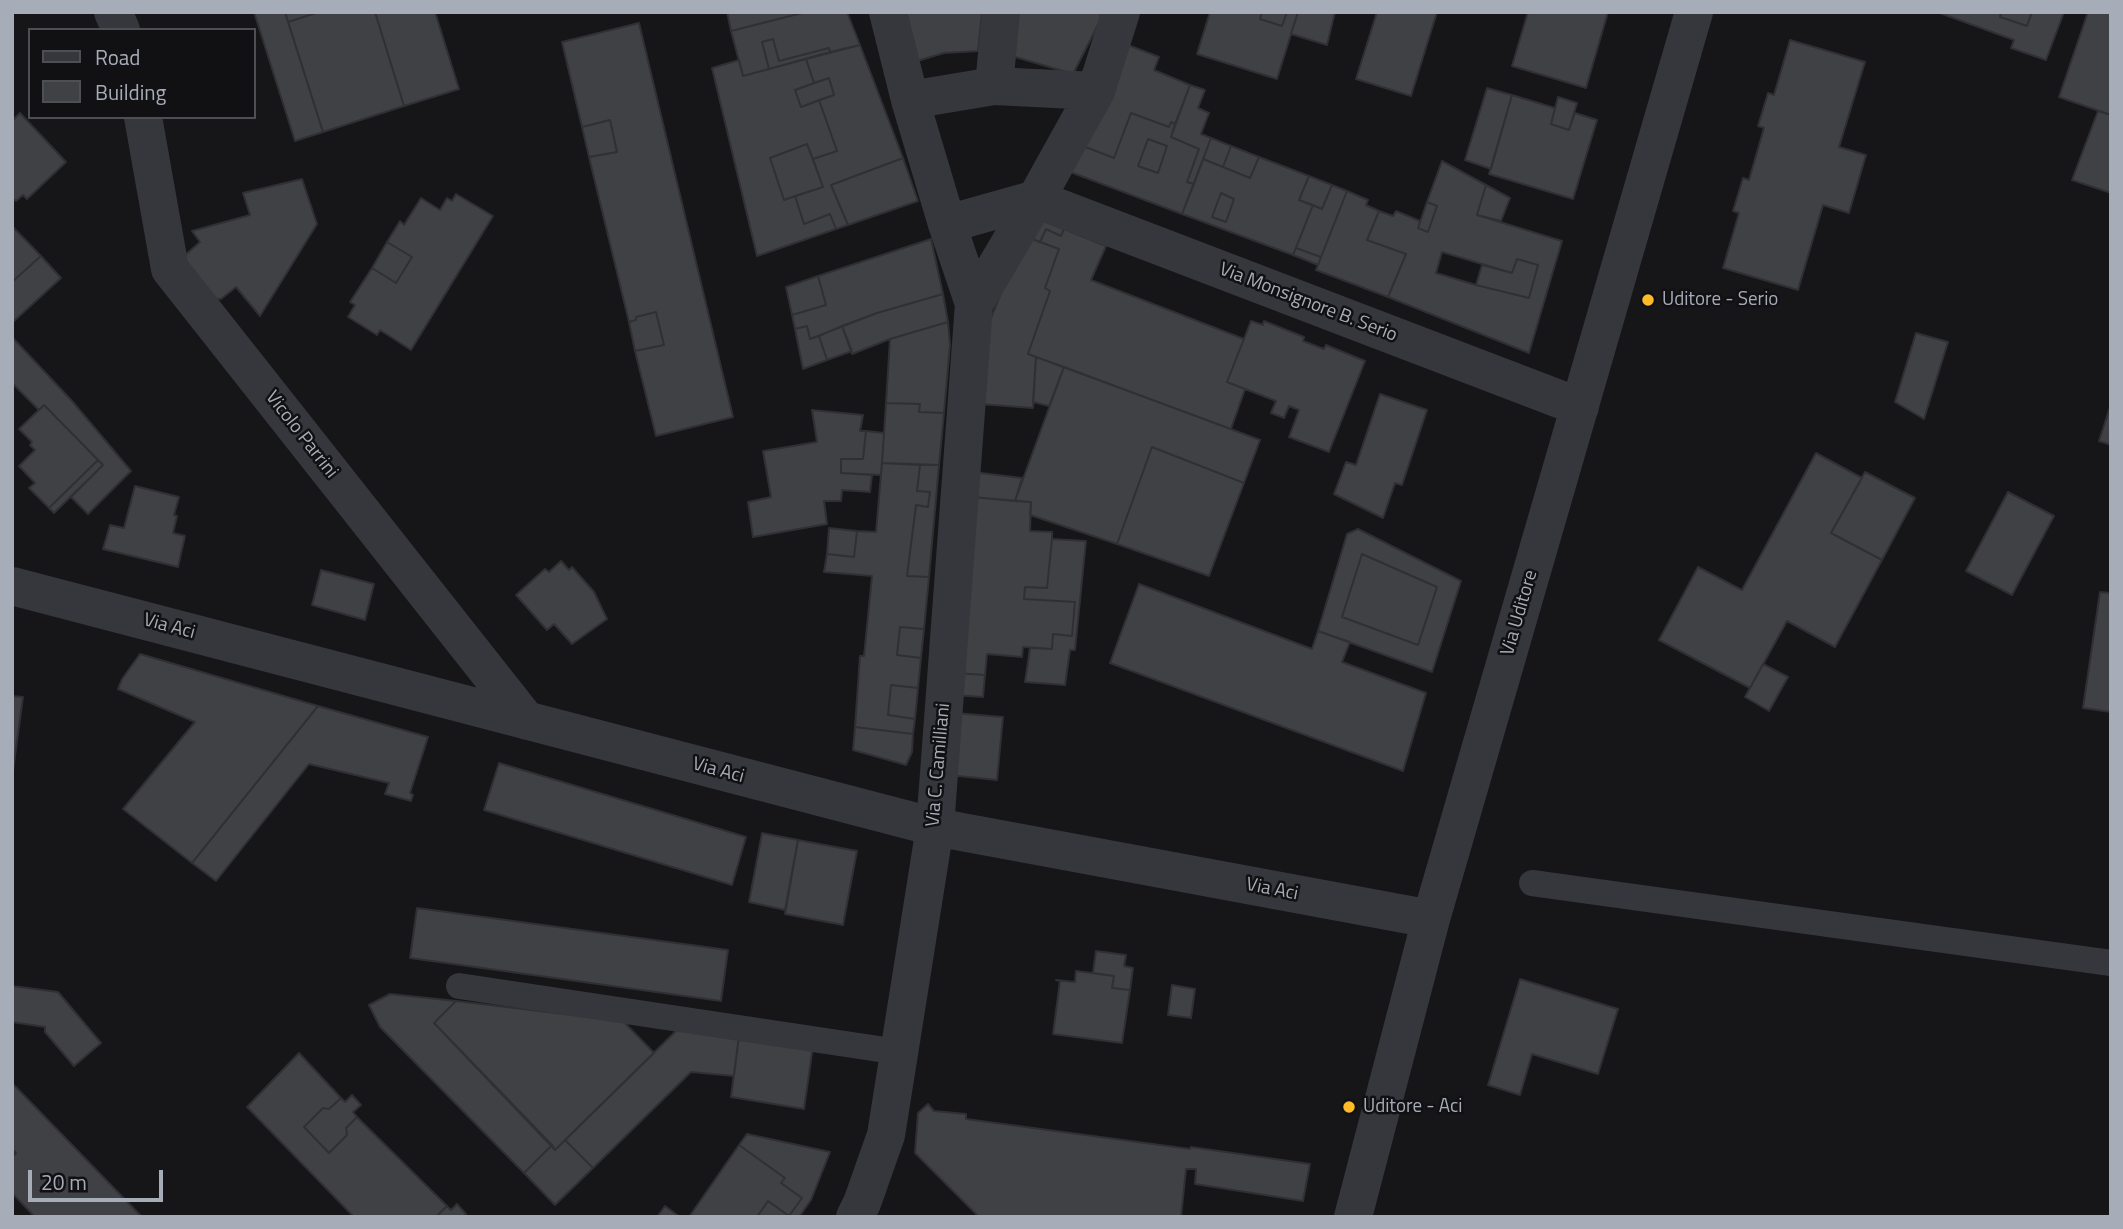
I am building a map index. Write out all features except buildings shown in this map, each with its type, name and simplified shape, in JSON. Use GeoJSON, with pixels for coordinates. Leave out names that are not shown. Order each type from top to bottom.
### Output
{"type":"FeatureCollection","features":[{"type":"Feature","properties":{"kind":"street"},"geometry":{"type":"LineString","coordinates":[[113,12],[120,28]]}},
{"type":"Feature","properties":{"kind":"street"},"geometry":{"type":"LineString","coordinates":[[888,12],[910,100],[947,225],[974,304]]}},
{"type":"Feature","properties":{"kind":"street"},"geometry":{"type":"LineString","coordinates":[[994,86],[1001,12]]}},
{"type":"Feature","properties":{"kind":"street"},"geometry":{"type":"LineString","coordinates":[[974,304],[1096,91],[1121,12]]}},
{"type":"Feature","properties":{"kind":"street","name":"Via Uditore"},"geometry":{"type":"LineString","coordinates":[[1353,1217],[1431,919],[1694,12]]}},
{"type":"Feature","properties":{"kind":"street"},"geometry":{"type":"LineString","coordinates":[[910,100],[994,86],[1096,91]]}},
{"type":"Feature","properties":{"kind":"street","name":"Vicolo Parrini"},"geometry":{"type":"LineString","coordinates":[[143,119],[170,269],[527,721]]}},
{"type":"Feature","properties":{"kind":"street"},"geometry":{"type":"LineString","coordinates":[[947,225],[1036,199]]}},
{"type":"Feature","properties":{"kind":"street","name":"Via Monsignore B. Serio"},"geometry":{"type":"LineString","coordinates":[[1036,199],[1580,407]]}},
{"type":"Feature","properties":{"kind":"street","name":"Via C. Camilliani"},"geometry":{"type":"LineString","coordinates":[[855,1217],[886,1135],[935,827],[974,304]]}},
{"type":"Feature","properties":{"kind":"street","name":"Via Aci"},"geometry":{"type":"LineString","coordinates":[[12,586],[935,827],[1431,919]]}},
{"type":"Feature","properties":{"kind":"lane"},"geometry":{"type":"LineString","coordinates":[[1532,883],[2111,963]]}},
{"type":"Feature","properties":{"kind":"lane"},"geometry":{"type":"LineString","coordinates":[[459,986],[899,1052]]}},
{"type":"Feature","properties":{"kind":"place","name":"Uditore - Serio"},"geometry":{"type":"Point","coordinates":[1648,300]}},
{"type":"Feature","properties":{"kind":"place","name":"Uditore - Aci"},"geometry":{"type":"Point","coordinates":[1349,1107]}}]}
